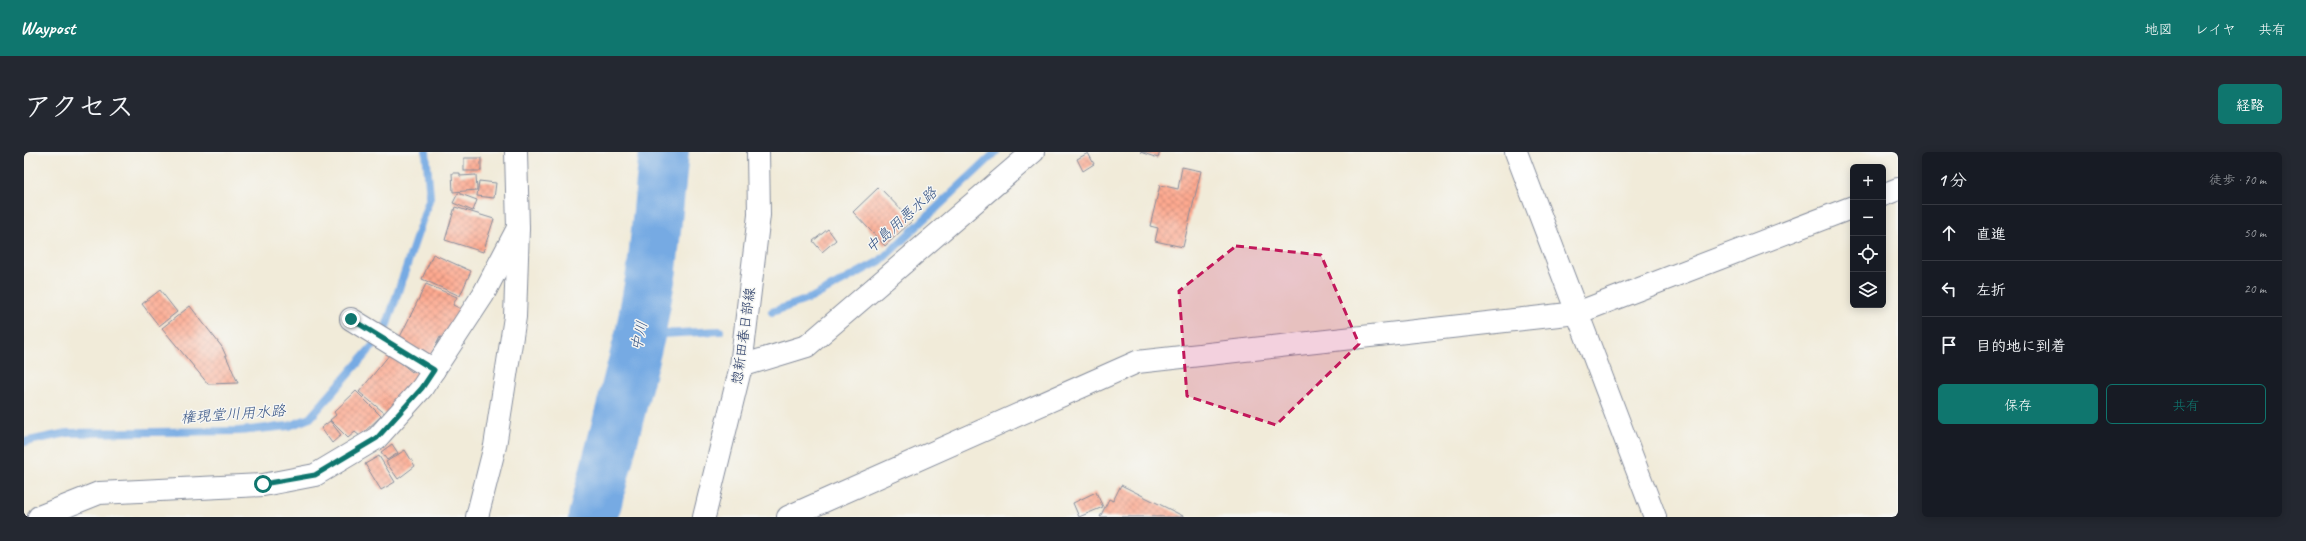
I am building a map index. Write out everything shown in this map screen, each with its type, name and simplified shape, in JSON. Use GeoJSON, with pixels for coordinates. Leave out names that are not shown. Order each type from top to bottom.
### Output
{"type":"FeatureCollection","features":[{"type":"Feature","properties":{"kind":"street"},"geometry":{"type":"LineString","coordinates":[[477,517],[495,446],[516,317],[518,228],[516,152]]}},
{"type":"Feature","properties":{"kind":"street","name":"惣新田春日部線"},"geometry":{"type":"LineString","coordinates":[[704,517],[741,366],[759,215],[758,152]]}},
{"type":"Feature","properties":{"kind":"street"},"geometry":{"type":"LineString","coordinates":[[741,366],[807,346],[1033,152]]}},
{"type":"Feature","properties":{"kind":"street"},"geometry":{"type":"LineString","coordinates":[[1516,152],[1655,517]]}},
{"type":"Feature","properties":{"kind":"street"},"geometry":{"type":"LineString","coordinates":[[1886,194],[1898,190]]}},
{"type":"Feature","properties":{"kind":"street"},"geometry":{"type":"LineString","coordinates":[[788,517],[1136,362],[1577,313],[1850,208]]}},
{"type":"Feature","properties":{"kind":"street"},"geometry":{"type":"LineString","coordinates":[[39,517],[99,493],[263,484],[315,475],[377,438],[422,388],[483,295],[518,228]]}},
{"type":"Feature","properties":{"kind":"street"},"geometry":{"type":"LineString","coordinates":[[351,319],[434,370]]}},
{"type":"Feature","properties":{"kind":"highlighted area"},"geometry":{"type":"Polygon","coordinates":[[[1236,246],[1321,255],[1359,344],[1276,425],[1187,396],[1179,291],[1236,246]]]}},
{"type":"Feature","properties":{"kind":"building"},"geometry":{"type":"Polygon","coordinates":[[[1140,152],[1160,152],[1158,158],[1140,152]]]}},
{"type":"Feature","properties":{"kind":"building"},"geometry":{"type":"Polygon","coordinates":[[[1088,153],[1094,164],[1083,171],[1077,159],[1088,153]]]}},
{"type":"Feature","properties":{"kind":"building"},"geometry":{"type":"Polygon","coordinates":[[[464,158],[481,158],[481,171],[464,171],[464,158]]]}},
{"type":"Feature","properties":{"kind":"building"},"geometry":{"type":"Polygon","coordinates":[[[1182,167],[1201,171],[1183,247],[1155,241],[1158,228],[1150,226],[1160,185],[1178,189],[1182,167]]]}},
{"type":"Feature","properties":{"kind":"building"},"geometry":{"type":"Polygon","coordinates":[[[452,173],[460,173],[460,176],[476,175],[477,190],[453,192],[452,173]]]}},
{"type":"Feature","properties":{"kind":"building"},"geometry":{"type":"Polygon","coordinates":[[[479,181],[496,183],[494,198],[477,196],[479,181]]]}},
{"type":"Feature","properties":{"kind":"building"},"geometry":{"type":"Polygon","coordinates":[[[879,187],[912,221],[885,246],[853,212],[879,187]]]}},
{"type":"Feature","properties":{"kind":"building"},"geometry":{"type":"Polygon","coordinates":[[[458,193],[477,200],[473,211],[453,203],[458,193]]]}},
{"type":"Feature","properties":{"kind":"building"},"geometry":{"type":"Polygon","coordinates":[[[455,207],[494,219],[483,252],[445,240],[455,207]]]}},
{"type":"Feature","properties":{"kind":"building"},"geometry":{"type":"Polygon","coordinates":[[[828,229],[836,240],[822,252],[813,241],[828,229]]]}},
{"type":"Feature","properties":{"kind":"building"},"geometry":{"type":"Polygon","coordinates":[[[433,254],[471,271],[460,296],[422,279],[433,254]]]}},
{"type":"Feature","properties":{"kind":"building"},"geometry":{"type":"Polygon","coordinates":[[[426,284],[457,297],[453,305],[461,309],[445,340],[440,337],[430,357],[398,341],[426,284]]]}},
{"type":"Feature","properties":{"kind":"building"},"geometry":{"type":"Polygon","coordinates":[[[160,290],[177,312],[159,326],[142,304],[160,290]]]}},
{"type":"Feature","properties":{"kind":"building"},"geometry":{"type":"Polygon","coordinates":[[[190,306],[222,347],[238,383],[208,384],[162,328],[190,306]]]}},
{"type":"Feature","properties":{"kind":"building"},"geometry":{"type":"Polygon","coordinates":[[[390,354],[412,372],[414,369],[420,375],[387,415],[359,392],[390,354]]]}},
{"type":"Feature","properties":{"kind":"building"},"geometry":{"type":"Polygon","coordinates":[[[356,391],[381,416],[360,436],[355,432],[348,438],[330,420],[336,415],[334,412],[356,391]]]}},
{"type":"Feature","properties":{"kind":"building"},"geometry":{"type":"Polygon","coordinates":[[[330,421],[341,435],[332,443],[321,428],[330,421]]]}},
{"type":"Feature","properties":{"kind":"building"},"geometry":{"type":"Polygon","coordinates":[[[392,444],[398,453],[387,460],[381,452],[392,444]]]}},
{"type":"Feature","properties":{"kind":"building"},"geometry":{"type":"Polygon","coordinates":[[[405,450],[415,466],[398,479],[386,462],[405,450]]]}},
{"type":"Feature","properties":{"kind":"building"},"geometry":{"type":"Polygon","coordinates":[[[379,456],[395,482],[381,490],[365,464],[379,456]]]}},
{"type":"Feature","properties":{"kind":"building"},"geometry":{"type":"Polygon","coordinates":[[[1121,485],[1185,517],[1100,517],[1109,499],[1113,501],[1121,485]]]}},
{"type":"Feature","properties":{"kind":"building"},"geometry":{"type":"Polygon","coordinates":[[[1096,492],[1103,507],[1079,517],[1073,503],[1096,492]]]}},
{"type":"Feature","properties":{"kind":"waterway","name":"権現堂川用水路"},"geometry":{"type":"LineString","coordinates":[[24,442],[67,433],[239,431],[289,426],[310,418],[384,333],[430,197],[426,152]]}},
{"type":"Feature","properties":{"kind":"waterway","name":"中島用悪水路"},"geometry":{"type":"LineString","coordinates":[[593,517],[640,335],[652,269],[664,152]]}},
{"type":"Feature","properties":{"kind":"waterway","name":"中島用悪水路"},"geometry":{"type":"LineString","coordinates":[[772,312],[811,298],[880,261],[996,152]]}},
{"type":"Feature","properties":{"kind":"waterway","name":"中島用悪水路"},"geometry":{"type":"LineString","coordinates":[[640,335],[720,331]]}},
{"type":"Feature","properties":{"kind":"route"},"geometry":{"type":"LineString","coordinates":[[263,484],[315,475],[377,438],[422,388],[434,370],[351,319]]}},
{"type":"Feature","properties":{"kind":"water label","name":"中川"},"geometry":{"type":"Point","coordinates":[639,336]}}]}
